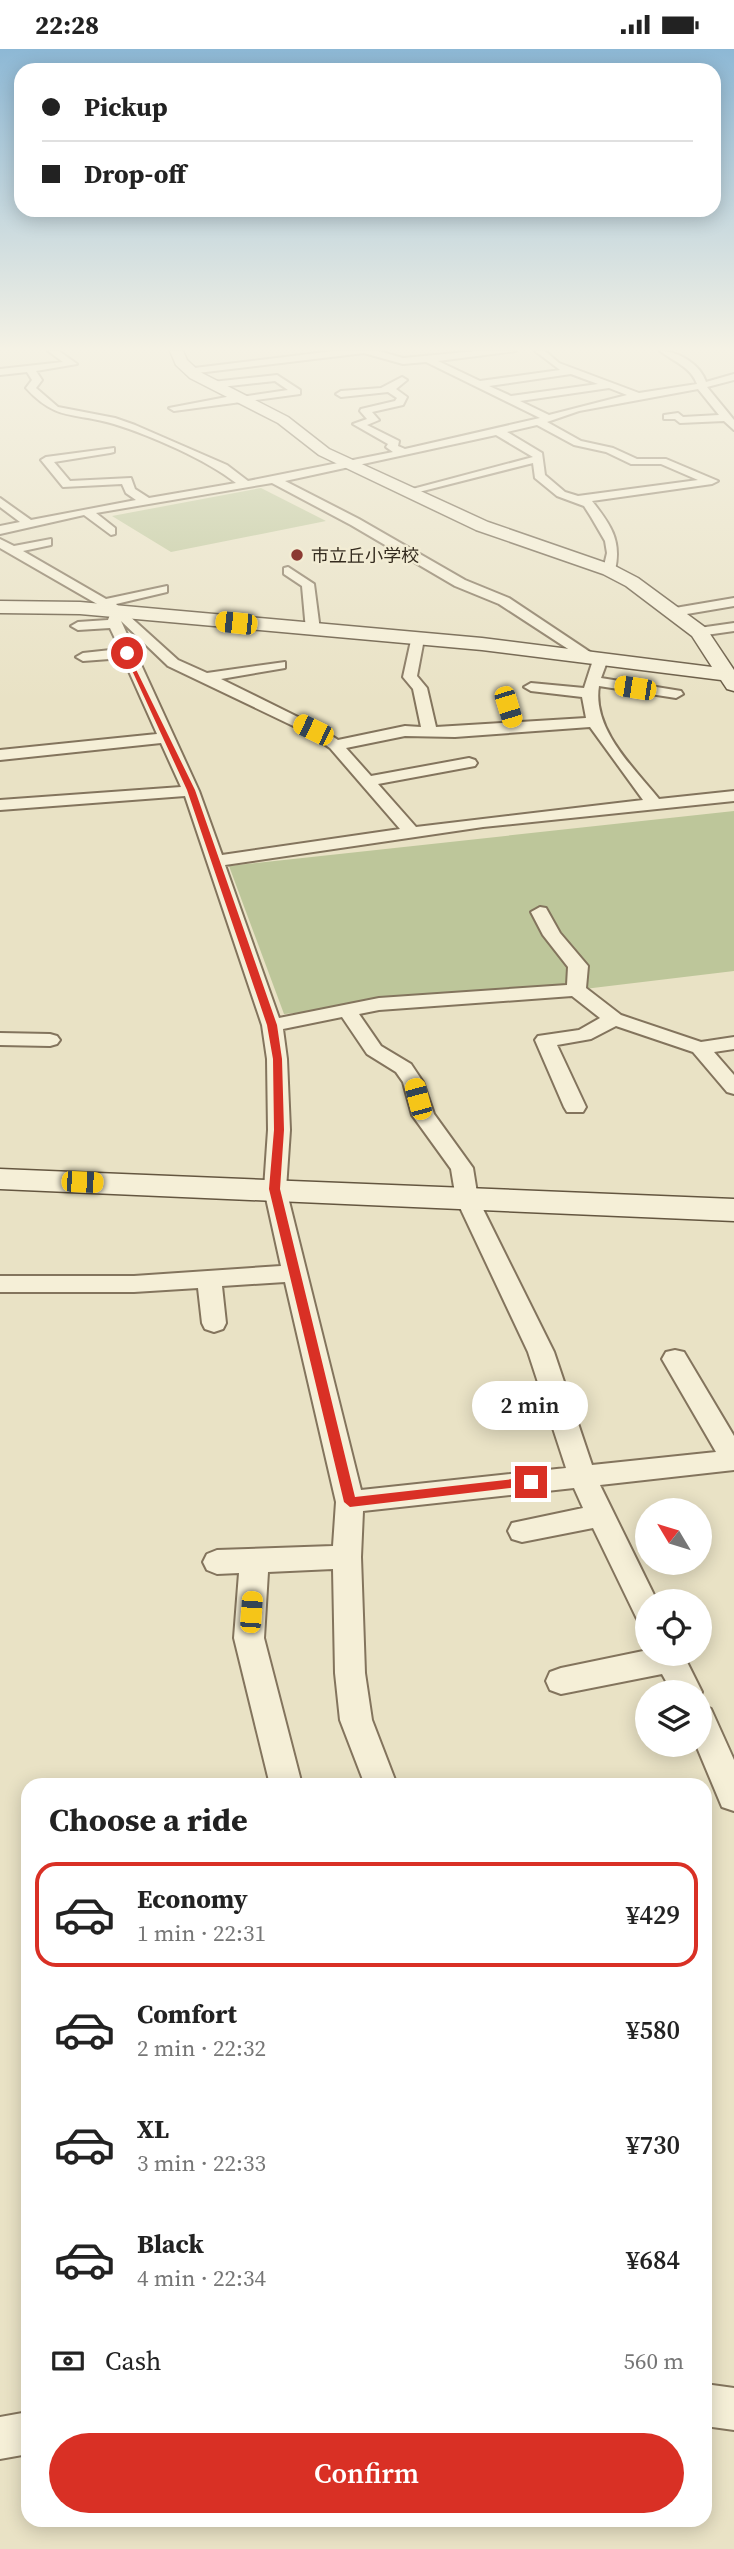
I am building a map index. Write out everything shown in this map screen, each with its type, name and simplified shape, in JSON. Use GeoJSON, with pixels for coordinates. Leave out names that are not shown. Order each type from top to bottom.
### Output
{"type":"FeatureCollection","features":[{"type":"Feature","properties":{"kind":"street"},"geometry":{"type":"LineString","coordinates":[[52,468],[70,490],[63,501],[111,531]]}},
{"type":"Feature","properties":{"kind":"street"},"geometry":{"type":"LineString","coordinates":[[224,468],[246,485]]}},
{"type":"Feature","properties":{"kind":"street"},"geometry":{"type":"LineString","coordinates":[[0,530],[333,468]]}},
{"type":"Feature","properties":{"kind":"street"},"geometry":{"type":"LineString","coordinates":[[359,468],[482,526],[609,570],[675,612],[699,632],[731,678]]}},
{"type":"Feature","properties":{"kind":"street"},"geometry":{"type":"LineString","coordinates":[[411,491],[503,468]]}},
{"type":"Feature","properties":{"kind":"street"},"geometry":{"type":"LineString","coordinates":[[538,468],[539,476],[561,494],[588,504],[611,541],[613,553],[609,570]]}},
{"type":"Feature","properties":{"kind":"street"},"geometry":{"type":"LineString","coordinates":[[578,500],[712,481],[679,468]]}},
{"type":"Feature","properties":{"kind":"street"},"geometry":{"type":"LineString","coordinates":[[67,485],[127,480],[130,491],[148,502]]}},
{"type":"Feature","properties":{"kind":"street"},"geometry":{"type":"LineString","coordinates":[[274,480],[355,522],[460,583],[504,601],[595,670],[676,694]]}},
{"type":"Feature","properties":{"kind":"street"},"geometry":{"type":"LineString","coordinates":[[0,501],[28,523]]}},
{"type":"Feature","properties":{"kind":"street"},"geometry":{"type":"LineString","coordinates":[[6,547],[47,542]]}},
{"type":"Feature","properties":{"kind":"street"},"geometry":{"type":"LineString","coordinates":[[6,547],[113,613],[173,663],[313,730],[335,745],[412,832]]}},
{"type":"Feature","properties":{"kind":"street"},"geometry":{"type":"LineString","coordinates":[[288,571],[308,584],[313,630]]}},
{"type":"Feature","properties":{"kind":"street"},"geometry":{"type":"LineString","coordinates":[[78,626],[113,613],[162,589]]}},
{"type":"Feature","properties":{"kind":"street"},"geometry":{"type":"LineString","coordinates":[[675,612],[734,602]]}},
{"type":"Feature","properties":{"kind":"street"},"geometry":{"type":"LineString","coordinates":[[0,607],[113,613],[313,630],[416,642],[595,670],[731,678]]}},
{"type":"Feature","properties":{"kind":"street"},"geometry":{"type":"LineString","coordinates":[[113,613],[127,653],[191,790],[272,1025],[277,1059],[279,1118],[275,1189],[350,1502],[347,1557],[350,1673],[356,1720],[371,1778]]}},
{"type":"Feature","properties":{"kind":"street"},"geometry":{"type":"LineString","coordinates":[[699,632],[734,627]]}},
{"type":"Feature","properties":{"kind":"street"},"geometry":{"type":"LineString","coordinates":[[416,642],[410,677],[420,688],[429,730]]}},
{"type":"Feature","properties":{"kind":"street"},"geometry":{"type":"LineString","coordinates":[[83,657],[127,653]]}},
{"type":"Feature","properties":{"kind":"street"},"geometry":{"type":"LineString","coordinates":[[223,659],[235,672]]}},
{"type":"Feature","properties":{"kind":"street"},"geometry":{"type":"LineString","coordinates":[[206,677],[281,665]]}},
{"type":"Feature","properties":{"kind":"street"},"geometry":{"type":"LineString","coordinates":[[531,687],[595,670]]}},
{"type":"Feature","properties":{"kind":"street"},"geometry":{"type":"LineString","coordinates":[[595,670],[590,708],[596,722],[654,803]]}},
{"type":"Feature","properties":{"kind":"street"},"geometry":{"type":"LineString","coordinates":[[508,707],[514,728]]}},
{"type":"Feature","properties":{"kind":"street"},"geometry":{"type":"LineString","coordinates":[[335,745],[405,731],[455,732],[596,722]]}},
{"type":"Feature","properties":{"kind":"street"},"geometry":{"type":"LineString","coordinates":[[0,755],[165,738]]}},
{"type":"Feature","properties":{"kind":"street"},"geometry":{"type":"LineString","coordinates":[[368,781],[469,763]]}},
{"type":"Feature","properties":{"kind":"street"},"geometry":{"type":"LineString","coordinates":[[0,805],[191,790]]}},
{"type":"Feature","properties":{"kind":"street"},"geometry":{"type":"LineString","coordinates":[[215,860],[412,832],[734,796]]}},
{"type":"Feature","properties":{"kind":"street"},"geometry":{"type":"LineString","coordinates":[[540,912],[552,935],[578,966],[576,990]]}},
{"type":"Feature","properties":{"kind":"street"},"geometry":{"type":"LineString","coordinates":[[272,1025],[379,1004],[576,990],[614,1019],[700,1048],[734,1043]]}},
{"type":"Feature","properties":{"kind":"street"},"geometry":{"type":"LineString","coordinates":[[348,1012],[374,1050],[395,1060],[413,1082],[423,1115],[462,1168],[467,1199],[541,1352],[582,1476],[637,1589]]}},
{"type":"Feature","properties":{"kind":"street"},"geometry":{"type":"LineString","coordinates":[[575,1107],[545,1040],[584,1035],[614,1019]]}},
{"type":"Feature","properties":{"kind":"street"},"geometry":{"type":"LineString","coordinates":[[0,1039],[50,1040]]}},
{"type":"Feature","properties":{"kind":"street"},"geometry":{"type":"LineString","coordinates":[[700,1048],[734,1089]]}},
{"type":"Feature","properties":{"kind":"street"},"geometry":{"type":"LineString","coordinates":[[0,1179],[734,1210]]}},
{"type":"Feature","properties":{"kind":"street"},"geometry":{"type":"LineString","coordinates":[[0,1284],[134,1284],[295,1273]]}},
{"type":"Feature","properties":{"kind":"street"},"geometry":{"type":"LineString","coordinates":[[209,1279],[214,1323]]}},
{"type":"Feature","properties":{"kind":"street"},"geometry":{"type":"LineString","coordinates":[[350,1502],[734,1460],[676,1359]]}},
{"type":"Feature","properties":{"kind":"street"},"geometry":{"type":"LineString","coordinates":[[522,1531],[602,1515]]}},
{"type":"Feature","properties":{"kind":"street"},"geometry":{"type":"LineString","coordinates":[[217,1562],[347,1557]]}},
{"type":"Feature","properties":{"kind":"street"},"geometry":{"type":"LineString","coordinates":[[254,1561],[249,1638],[284,1778]]}},
{"type":"Feature","properties":{"kind":"street"},"geometry":{"type":"LineString","coordinates":[[561,1681],[635,1664]]}},
{"type":"Feature","properties":{"kind":"street"},"geometry":{"type":"LineString","coordinates":[[712,1746],[734,1796]]}},
{"type":"Feature","properties":{"kind":"street"},"geometry":{"type":"LineString","coordinates":[[712,2406],[734,2409]]}},
{"type":"Feature","properties":{"kind":"street"},"geometry":{"type":"LineString","coordinates":[[0,2438],[21,2434]]}},
{"type":"Feature","properties":{"kind":"green space"},"geometry":{"type":"Polygon","coordinates":[[[261,488],[326,521],[171,552],[112,516],[261,488]]]}},
{"type":"Feature","properties":{"kind":"green space"},"geometry":{"type":"Polygon","coordinates":[[[734,811],[734,971],[576,990],[284,1014],[229,866],[734,811]]]}},
{"type":"Feature","properties":{"kind":"place","name":"市立丘小学校"},"geometry":{"type":"Point","coordinates":[297,555]}},
{"type":"Feature","properties":{"kind":"route"},"geometry":{"type":"LineString","coordinates":[[127,653],[191,790],[272,1025],[277,1059],[279,1130],[275,1189],[350,1502],[531,1482]]}}]}
